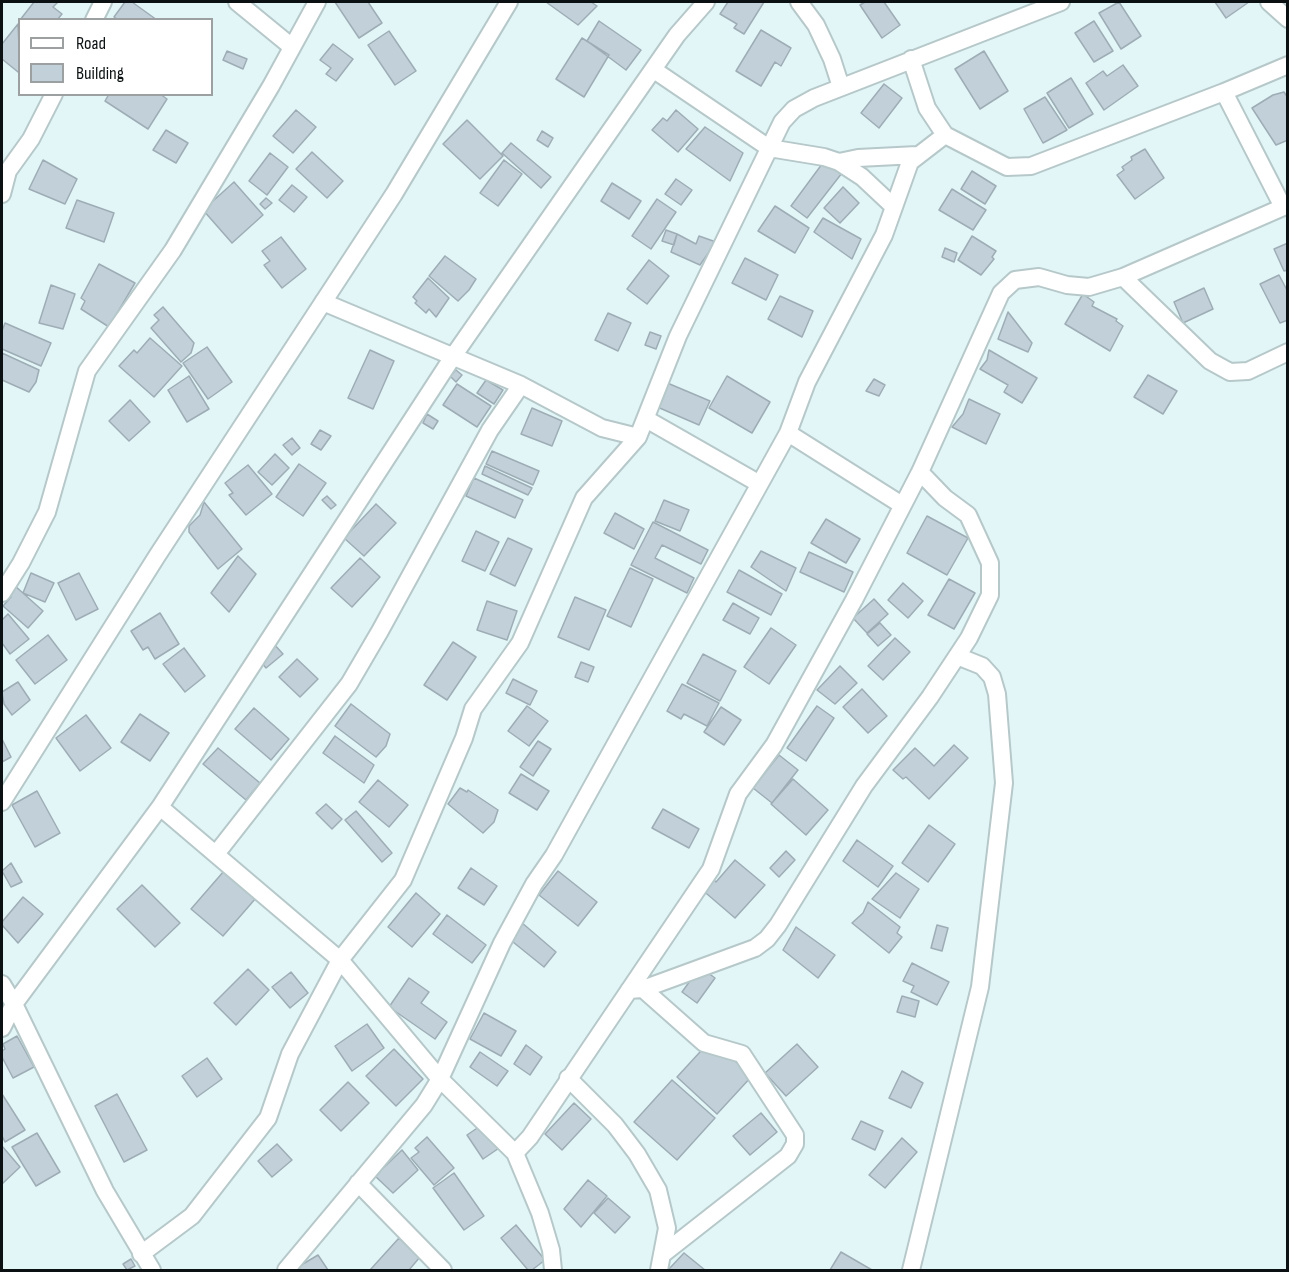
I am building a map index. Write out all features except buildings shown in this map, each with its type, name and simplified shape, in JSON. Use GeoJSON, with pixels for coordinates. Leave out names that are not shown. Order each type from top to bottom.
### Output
{"type":"FeatureCollection","features":[{"type":"Feature","properties":{"kind":"street"},"geometry":{"type":"LineString","coordinates":[[95,18],[103,2]]}},
{"type":"Feature","properties":{"kind":"street"},"geometry":{"type":"LineString","coordinates":[[237,2],[292,47]]}},
{"type":"Feature","properties":{"kind":"street"},"geometry":{"type":"LineString","coordinates":[[2,593],[21,563],[47,512],[87,371],[173,250],[317,2]]}},
{"type":"Feature","properties":{"kind":"street"},"geometry":{"type":"LineString","coordinates":[[2,802],[158,556],[394,194],[509,2]]}},
{"type":"Feature","properties":{"kind":"street"},"geometry":{"type":"LineString","coordinates":[[2,1028],[14,1004],[160,807],[454,355],[677,35],[706,2]]}},
{"type":"Feature","properties":{"kind":"street"},"geometry":{"type":"LineString","coordinates":[[799,2],[816,25],[832,59],[841,87]]}},
{"type":"Feature","properties":{"kind":"street"},"geometry":{"type":"LineString","coordinates":[[141,1254],[192,1216],[268,1118],[290,1054],[340,960],[403,880],[464,738],[473,710],[520,643],[584,498],[638,437],[678,336],[782,122],[794,109],[841,87],[1028,7],[1061,2]]}},
{"type":"Feature","properties":{"kind":"street"},"geometry":{"type":"LineString","coordinates":[[1269,2],[1287,19]]}},
{"type":"Feature","properties":{"kind":"street"},"geometry":{"type":"LineString","coordinates":[[911,59],[927,108],[945,135],[1007,167],[1031,166],[1224,92],[1287,65]]}},
{"type":"Feature","properties":{"kind":"street"},"geometry":{"type":"LineString","coordinates":[[654,70],[769,148],[824,157],[838,162],[861,177],[894,207]]}},
{"type":"Feature","properties":{"kind":"street"},"geometry":{"type":"LineString","coordinates":[[515,1153],[530,1137],[568,1078],[636,990],[711,869],[738,794],[774,745],[854,600],[920,472],[1001,293],[1015,280],[1039,277],[1067,285],[1089,287],[1124,277],[1285,206],[1224,92]]}},
{"type":"Feature","properties":{"kind":"street"},"geometry":{"type":"LineString","coordinates":[[2,194],[9,171],[31,139],[53,96]]}},
{"type":"Feature","properties":{"kind":"street"},"geometry":{"type":"LineString","coordinates":[[286,1270],[424,1105],[440,1079],[502,943],[534,884],[554,855],[788,432],[807,381],[884,235],[910,162],[945,135]]}},
{"type":"Feature","properties":{"kind":"street"},"geometry":{"type":"LineString","coordinates":[[838,162],[858,158],[917,156]]}},
{"type":"Feature","properties":{"kind":"street"},"geometry":{"type":"LineString","coordinates":[[1124,277],[1210,361],[1230,372],[1248,371],[1287,352]]}},
{"type":"Feature","properties":{"kind":"street"},"geometry":{"type":"LineString","coordinates":[[324,302],[521,385],[602,428],[638,437]]}},
{"type":"Feature","properties":{"kind":"street"},"geometry":{"type":"LineString","coordinates":[[216,854],[348,684],[380,631],[490,430],[521,385]]}},
{"type":"Feature","properties":{"kind":"street"},"geometry":{"type":"LineString","coordinates":[[645,419],[758,483]]}},
{"type":"Feature","properties":{"kind":"street"},"geometry":{"type":"LineString","coordinates":[[788,432],[902,505]]}},
{"type":"Feature","properties":{"kind":"street"},"geometry":{"type":"LineString","coordinates":[[636,990],[755,948],[767,939],[864,786],[957,656],[990,595],[990,563],[968,515],[945,498],[920,472]]}},
{"type":"Feature","properties":{"kind":"street"},"geometry":{"type":"LineString","coordinates":[[910,1270],[980,987],[1005,783],[997,694],[992,677],[982,666],[957,656]]}},
{"type":"Feature","properties":{"kind":"street"},"geometry":{"type":"LineString","coordinates":[[160,807],[340,960],[440,1079],[515,1153],[540,1213],[551,1250],[553,1270]]}},
{"type":"Feature","properties":{"kind":"street"},"geometry":{"type":"LineString","coordinates":[[2,984],[14,1004],[105,1191],[152,1270]]}},
{"type":"Feature","properties":{"kind":"street"},"geometry":{"type":"LineString","coordinates":[[636,990],[704,1042],[742,1054],[795,1136],[795,1144],[788,1156],[661,1262]]}},
{"type":"Feature","properties":{"kind":"street"},"geometry":{"type":"LineString","coordinates":[[568,1078],[615,1125],[637,1154],[658,1190],[667,1228],[661,1262]]}},
{"type":"Feature","properties":{"kind":"street"},"geometry":{"type":"LineString","coordinates":[[358,1183],[443,1270]]}}]}
